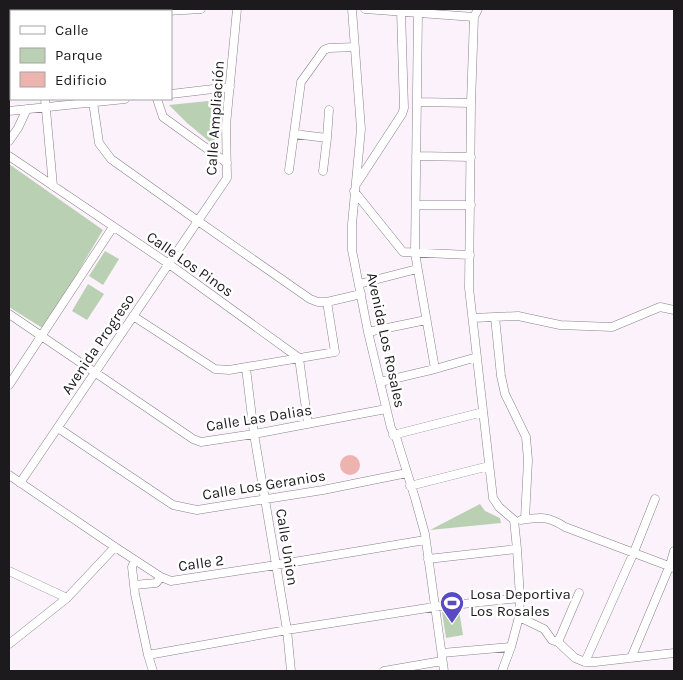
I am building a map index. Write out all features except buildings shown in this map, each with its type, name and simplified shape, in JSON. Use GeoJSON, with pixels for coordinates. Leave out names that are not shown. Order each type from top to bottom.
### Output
{"type":"FeatureCollection","features":[{"type":"Feature","properties":{"kind":"street"},"geometry":{"type":"LineString","coordinates":[[172,11],[201,9]]}},
{"type":"Feature","properties":{"kind":"street","name":"Calle Ampliación"},"geometry":{"type":"LineString","coordinates":[[198,222],[228,178],[226,125],[237,9]]}},
{"type":"Feature","properties":{"kind":"street","name":"Avenida Los Rosales"},"geometry":{"type":"LineString","coordinates":[[352,9],[361,129],[352,224],[352,250],[368,332],[386,409],[419,512],[428,559],[444,671]]}},
{"type":"Feature","properties":{"kind":"street"},"geometry":{"type":"LineString","coordinates":[[365,9],[474,17]]}},
{"type":"Feature","properties":{"kind":"street"},"geometry":{"type":"LineString","coordinates":[[478,9],[474,17],[471,102],[469,288],[493,498],[499,507],[514,520],[520,598],[519,617],[512,647],[502,671]]}},
{"type":"Feature","properties":{"kind":"street"},"geometry":{"type":"LineString","coordinates":[[401,11],[404,108],[355,188],[403,252],[470,255]]}},
{"type":"Feature","properties":{"kind":"street"},"geometry":{"type":"LineString","coordinates":[[418,12],[415,253],[435,369]]}},
{"type":"Feature","properties":{"kind":"street"},"geometry":{"type":"LineString","coordinates":[[289,170],[301,82],[324,50],[329,48],[355,47]]}},
{"type":"Feature","properties":{"kind":"street"},"geometry":{"type":"LineString","coordinates":[[172,94],[230,87]]}},
{"type":"Feature","properties":{"kind":"street"},"geometry":{"type":"LineString","coordinates":[[9,111],[27,109],[46,103],[114,100]]}},
{"type":"Feature","properties":{"kind":"street"},"geometry":{"type":"LineString","coordinates":[[157,100],[164,117],[228,163]]}},
{"type":"Feature","properties":{"kind":"street"},"geometry":{"type":"LineString","coordinates":[[93,102],[98,143],[111,159],[198,222],[310,299],[318,302],[327,302],[361,294]]}},
{"type":"Feature","properties":{"kind":"street"},"geometry":{"type":"LineString","coordinates":[[417,102],[471,102]]}},
{"type":"Feature","properties":{"kind":"street"},"geometry":{"type":"LineString","coordinates":[[46,103],[53,186]]}},
{"type":"Feature","properties":{"kind":"street"},"geometry":{"type":"LineString","coordinates":[[9,141],[27,109]]}},
{"type":"Feature","properties":{"kind":"street"},"geometry":{"type":"LineString","coordinates":[[323,171],[329,110]]}},
{"type":"Feature","properties":{"kind":"street"},"geometry":{"type":"LineString","coordinates":[[294,134],[327,138]]}},
{"type":"Feature","properties":{"kind":"street","name":"Calle Los Pinos"},"geometry":{"type":"LineString","coordinates":[[9,156],[169,264],[299,358]]}},
{"type":"Feature","properties":{"kind":"street"},"geometry":{"type":"LineString","coordinates":[[416,156],[471,156]]}},
{"type":"Feature","properties":{"kind":"street"},"geometry":{"type":"LineString","coordinates":[[416,205],[471,205]]}},
{"type":"Feature","properties":{"kind":"street","name":"Avenida Progreso"},"geometry":{"type":"LineString","coordinates":[[20,483],[198,222]]}},
{"type":"Feature","properties":{"kind":"street"},"geometry":{"type":"LineString","coordinates":[[9,385],[113,227]]}},
{"type":"Feature","properties":{"kind":"street"},"geometry":{"type":"LineString","coordinates":[[359,284],[417,269]]}},
{"type":"Feature","properties":{"kind":"street"},"geometry":{"type":"LineString","coordinates":[[133,316],[215,370],[229,370],[335,352],[327,302]]}},
{"type":"Feature","properties":{"kind":"street"},"geometry":{"type":"LineString","coordinates":[[473,318],[518,316],[560,325],[612,327],[660,307],[674,310]]}},
{"type":"Feature","properties":{"kind":"street","name":"Calle Las Dalias"},"geometry":{"type":"LineString","coordinates":[[9,314],[193,439],[201,442],[386,409]]}},
{"type":"Feature","properties":{"kind":"street"},"geometry":{"type":"LineString","coordinates":[[495,317],[504,394],[526,437],[528,460],[525,519]]}},
{"type":"Feature","properties":{"kind":"street"},"geometry":{"type":"LineString","coordinates":[[368,332],[426,320]]}},
{"type":"Feature","properties":{"kind":"street"},"geometry":{"type":"LineString","coordinates":[[380,382],[477,357]]}},
{"type":"Feature","properties":{"kind":"street"},"geometry":{"type":"LineString","coordinates":[[299,358],[308,424]]}},
{"type":"Feature","properties":{"kind":"street","name":"Calle Union"},"geometry":{"type":"LineString","coordinates":[[246,368],[254,434],[287,630],[290,671]]}},
{"type":"Feature","properties":{"kind":"street"},"geometry":{"type":"LineString","coordinates":[[393,435],[483,412]]}},
{"type":"Feature","properties":{"kind":"street","name":"Calle Los Geranios"},"geometry":{"type":"LineString","coordinates":[[58,428],[173,505],[198,510],[407,473]]}},
{"type":"Feature","properties":{"kind":"street"},"geometry":{"type":"LineString","coordinates":[[410,486],[489,466]]}},
{"type":"Feature","properties":{"kind":"street","name":"Calle 2"},"geometry":{"type":"LineString","coordinates":[[9,475],[115,547],[161,577],[171,581],[276,566],[425,540]]}},
{"type":"Feature","properties":{"kind":"street"},"geometry":{"type":"LineString","coordinates":[[585,662],[634,552],[655,499]]}},
{"type":"Feature","properties":{"kind":"street"},"geometry":{"type":"LineString","coordinates":[[514,520],[538,518],[554,520],[565,527],[672,567]]}},
{"type":"Feature","properties":{"kind":"street"},"geometry":{"type":"LineString","coordinates":[[9,644],[66,598],[115,547]]}},
{"type":"Feature","properties":{"kind":"street"},"geometry":{"type":"LineString","coordinates":[[428,559],[517,549]]}},
{"type":"Feature","properties":{"kind":"street"},"geometry":{"type":"LineString","coordinates":[[631,658],[672,567],[674,551]]}},
{"type":"Feature","properties":{"kind":"street"},"geometry":{"type":"LineString","coordinates":[[135,560],[132,567],[134,585],[153,671]]}},
{"type":"Feature","properties":{"kind":"street"},"geometry":{"type":"LineString","coordinates":[[9,571],[66,598]]}},
{"type":"Feature","properties":{"kind":"street"},"geometry":{"type":"LineString","coordinates":[[134,585],[156,583],[161,577]]}},
{"type":"Feature","properties":{"kind":"street"},"geometry":{"type":"LineString","coordinates":[[558,642],[579,593]]}},
{"type":"Feature","properties":{"kind":"street"},"geometry":{"type":"LineString","coordinates":[[148,655],[287,630],[434,607],[520,598]]}},
{"type":"Feature","properties":{"kind":"street"},"geometry":{"type":"LineString","coordinates":[[519,617],[544,629],[552,640],[558,642],[575,658],[585,662],[674,653]]}},
{"type":"Feature","properties":{"kind":"street"},"geometry":{"type":"LineString","coordinates":[[384,671],[442,657],[512,647]]}},
{"type":"Feature","properties":{"kind":"green space"},"geometry":{"type":"Polygon","coordinates":[[[218,100],[212,122],[216,147],[169,105],[218,100]]]}},
{"type":"Feature","properties":{"kind":"green space"},"geometry":{"type":"Polygon","coordinates":[[[9,164],[103,230],[44,329],[9,307],[9,164]]]}},
{"type":"Feature","properties":{"kind":"green space"},"geometry":{"type":"Polygon","coordinates":[[[105,251],[119,259],[103,285],[89,276],[105,251]]]}},
{"type":"Feature","properties":{"kind":"green space"},"geometry":{"type":"Polygon","coordinates":[[[88,284],[104,294],[87,320],[72,311],[88,284]]]}},
{"type":"Feature","properties":{"kind":"green space"},"geometry":{"type":"Polygon","coordinates":[[[480,504],[485,511],[500,518],[501,523],[430,530],[480,504]]]}},
{"type":"Feature","properties":{"kind":"green space","name":"Losa Deportiva Los Rosales"},"geometry":{"type":"Polygon","coordinates":[[[459,610],[463,635],[446,638],[442,612],[459,610]]]}},
{"type":"Feature","properties":{"kind":"place","name":"Losa Deportiva Los Rosales"},"geometry":{"type":"Point","coordinates":[452,624]}}]}
